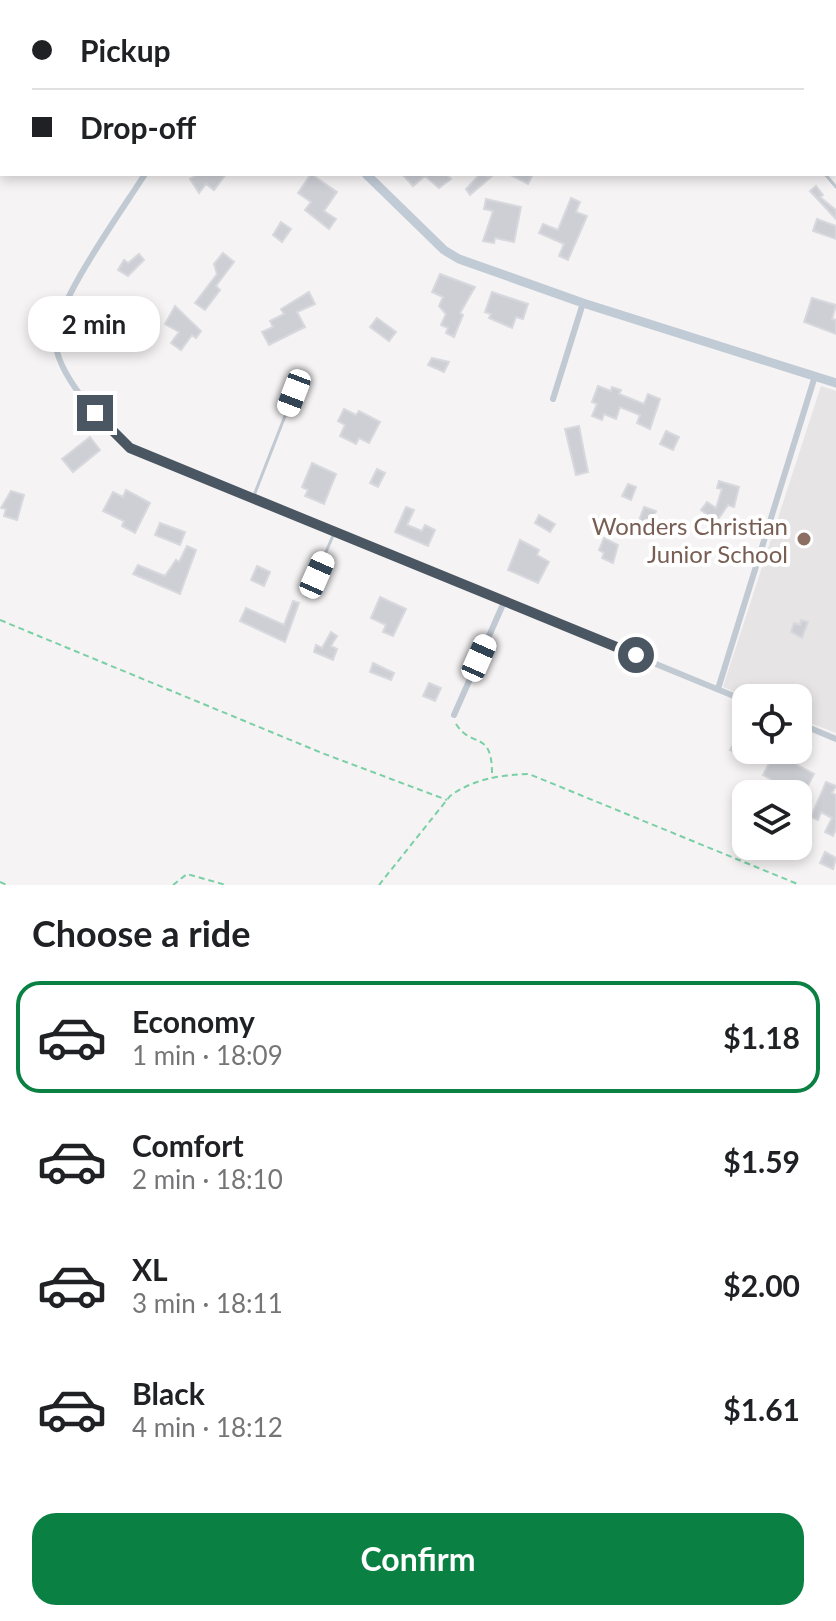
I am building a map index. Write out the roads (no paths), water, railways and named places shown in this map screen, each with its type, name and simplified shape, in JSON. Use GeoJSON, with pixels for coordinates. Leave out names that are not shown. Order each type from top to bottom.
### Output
{"type":"FeatureCollection","features":[{"type":"Feature","properties":{"kind":"street"},"geometry":{"type":"LineString","coordinates":[[144,176],[80,280],[58,324],[56,346],[61,364],[95,413],[130,448],[732,695]]}},
{"type":"Feature","properties":{"kind":"street"},"geometry":{"type":"LineString","coordinates":[[368,176],[451,255],[583,303],[836,383]]}},
{"type":"Feature","properties":{"kind":"street"},"geometry":{"type":"LineString","coordinates":[[553,399],[583,303]]}},
{"type":"Feature","properties":{"kind":"street"},"geometry":{"type":"LineString","coordinates":[[718,689],[815,376]]}},
{"type":"Feature","properties":{"kind":"street"},"geometry":{"type":"LineString","coordinates":[[454,715],[504,602]]}},
{"type":"Feature","properties":{"kind":"street"},"geometry":{"type":"LineString","coordinates":[[812,729],[836,739]]}},
{"type":"Feature","properties":{"kind":"lane"},"geometry":{"type":"LineString","coordinates":[[253,498],[294,393]]}},
{"type":"Feature","properties":{"kind":"lane"},"geometry":{"type":"LineString","coordinates":[[307,596],[335,531]]}},
{"type":"Feature","properties":{"kind":"place","name":"Wonders Christian Junior School"},"geometry":{"type":"Point","coordinates":[804,539]}}]}
